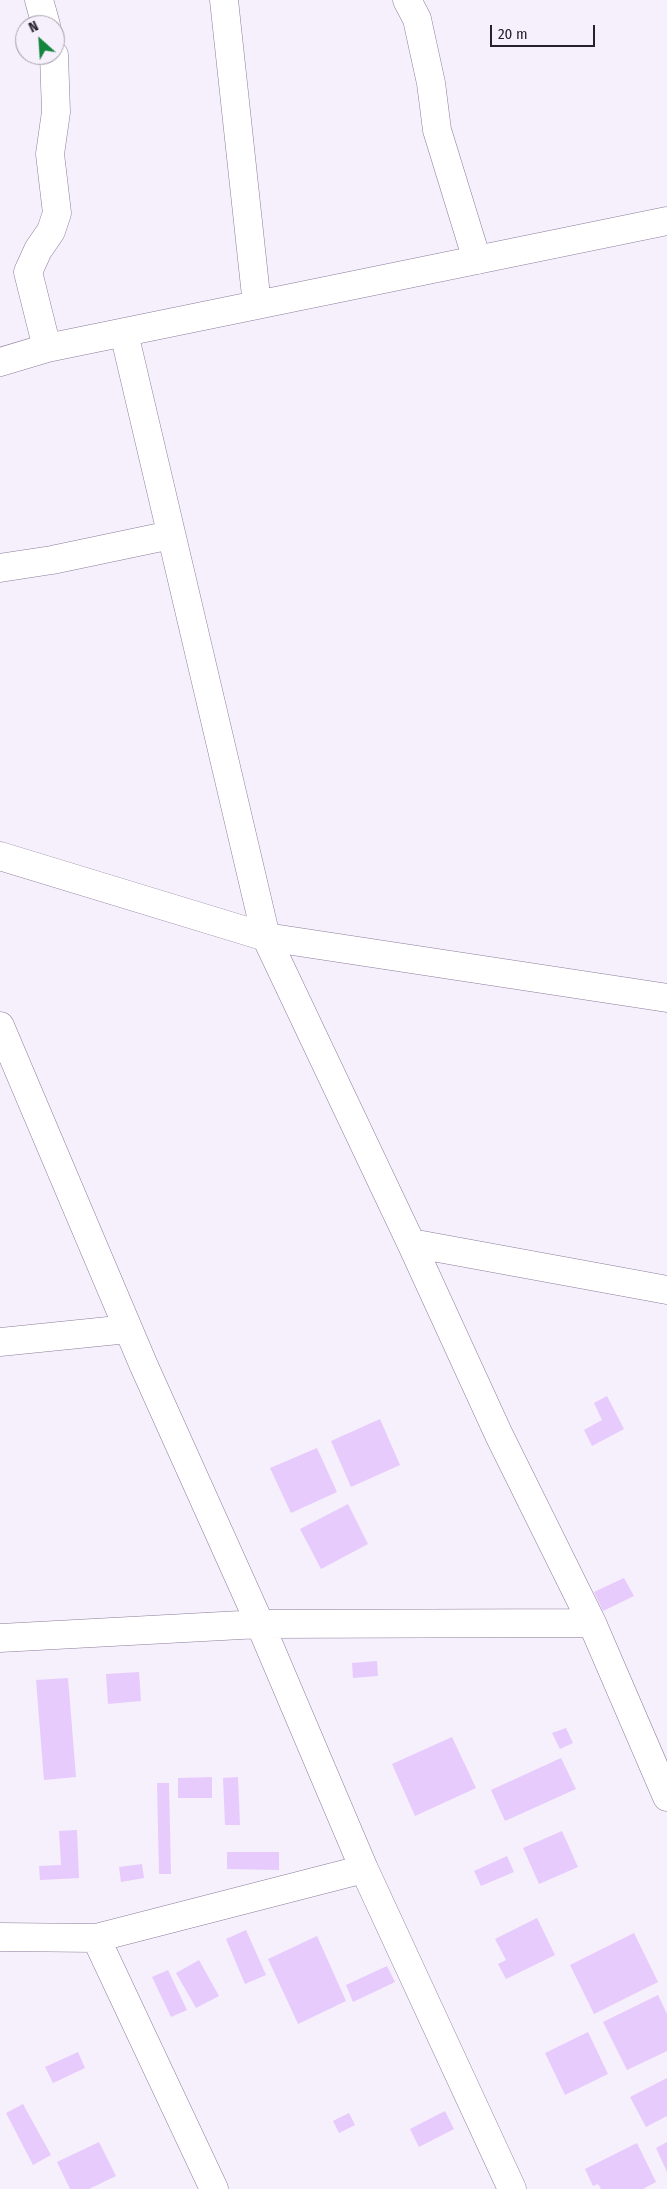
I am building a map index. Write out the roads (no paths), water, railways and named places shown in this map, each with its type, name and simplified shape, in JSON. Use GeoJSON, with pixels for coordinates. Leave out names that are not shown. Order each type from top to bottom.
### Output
{"type":"FeatureCollection","features":[{"type":"Feature","properties":{"kind":"street"},"geometry":{"type":"LineString","coordinates":[[39,0],[43,15]]}},
{"type":"Feature","properties":{"kind":"street"},"geometry":{"type":"LineString","coordinates":[[224,0],[257,305]]}},
{"type":"Feature","properties":{"kind":"street"},"geometry":{"type":"LineString","coordinates":[[406,0],[417,19],[431,83],[437,130],[477,260]]}},
{"type":"Feature","properties":{"kind":"street"},"geometry":{"type":"LineString","coordinates":[[47,348],[28,272],[38,250],[51,231],[56,213],[50,154],[56,112],[54,65]]}},
{"type":"Feature","properties":{"kind":"street"},"geometry":{"type":"LineString","coordinates":[[0,362],[47,348],[667,221]]}},
{"type":"Feature","properties":{"kind":"street"},"geometry":{"type":"LineString","coordinates":[[124,333],[266,937],[411,1243],[499,1435],[592,1623],[667,1796]]}},
{"type":"Feature","properties":{"kind":"street"},"geometry":{"type":"LineString","coordinates":[[0,568],[52,560],[171,535]]}},
{"type":"Feature","properties":{"kind":"street"},"geometry":{"type":"LineString","coordinates":[[0,856],[266,937],[667,998]]}},
{"type":"Feature","properties":{"kind":"street"},"geometry":{"type":"LineString","coordinates":[[0,1026],[9,1074],[128,1329],[260,1624],[364,1869],[512,2189]]}},
{"type":"Feature","properties":{"kind":"street"},"geometry":{"type":"LineString","coordinates":[[411,1243],[667,1290]]}},
{"type":"Feature","properties":{"kind":"street"},"geometry":{"type":"LineString","coordinates":[[0,1342],[128,1329]]}},
{"type":"Feature","properties":{"kind":"street"},"geometry":{"type":"LineString","coordinates":[[0,1638],[260,1624],[592,1623]]}},
{"type":"Feature","properties":{"kind":"street"},"geometry":{"type":"LineString","coordinates":[[0,1937],[96,1938],[364,1869]]}},
{"type":"Feature","properties":{"kind":"street"},"geometry":{"type":"LineString","coordinates":[[96,1938],[214,2189]]}}]}
